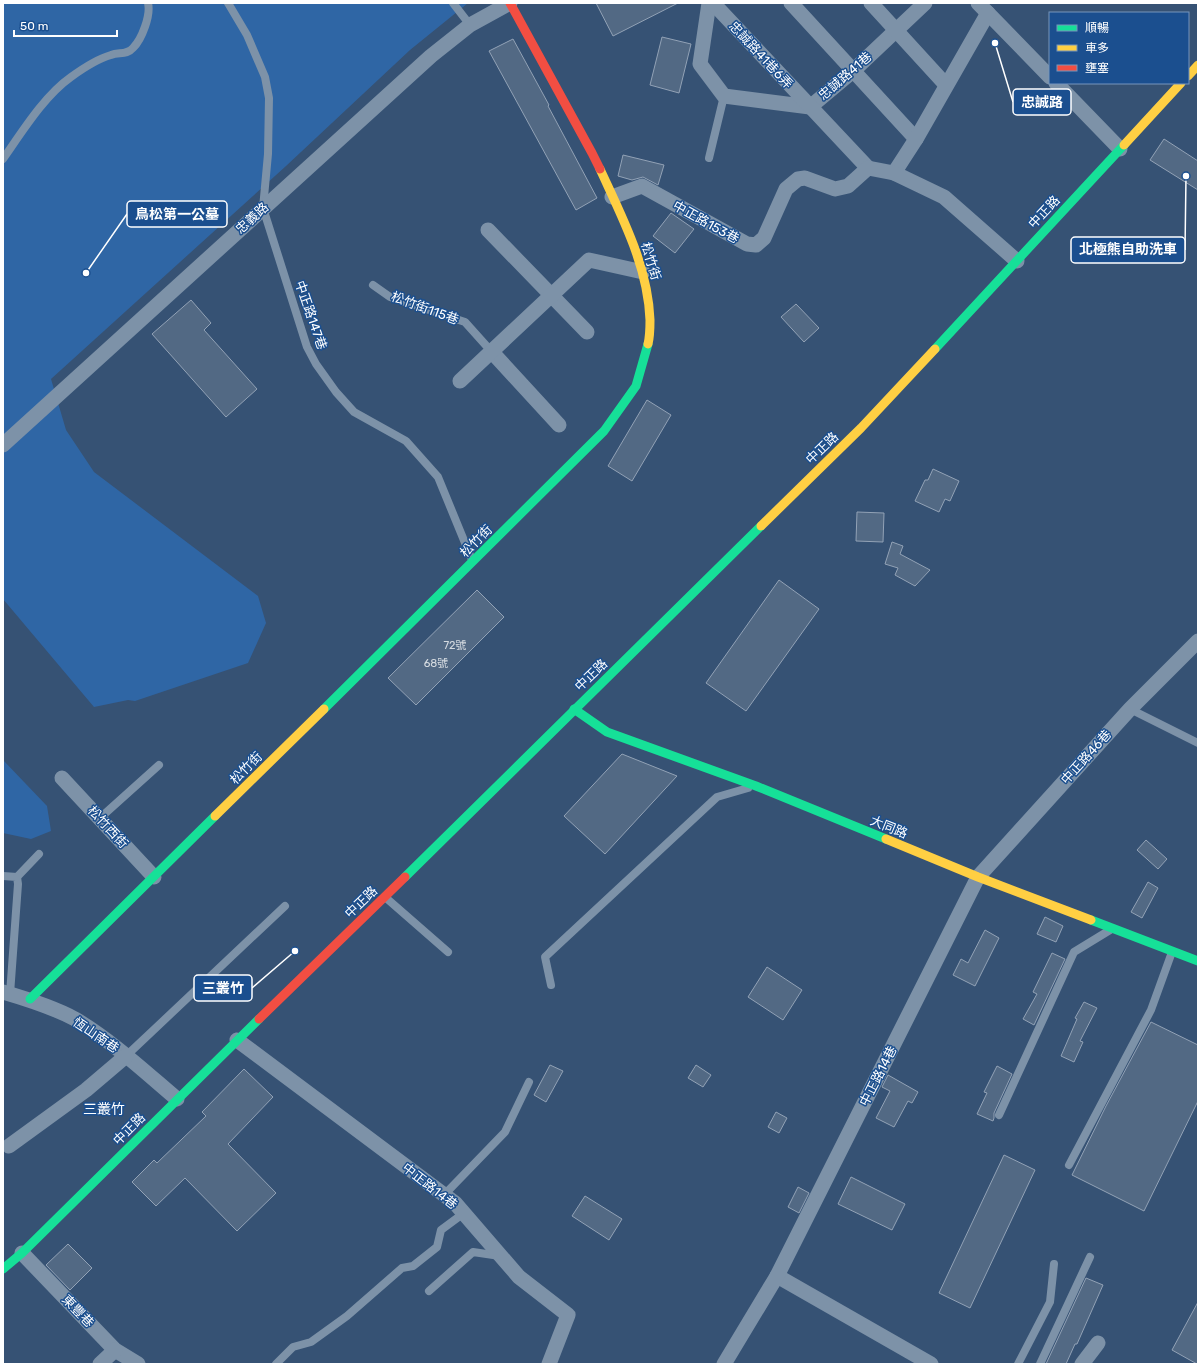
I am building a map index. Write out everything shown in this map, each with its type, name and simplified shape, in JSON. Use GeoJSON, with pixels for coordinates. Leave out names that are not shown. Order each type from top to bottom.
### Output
{"type":"FeatureCollection","features":[{"type":"Feature","properties":{"kind":"street","name":"忠義路"},"geometry":{"type":"LineString","coordinates":[[3,445],[431,56],[470,25],[510,3]]}},
{"type":"Feature","properties":{"kind":"street","name":"松竹街"},"geometry":{"type":"LineString","coordinates":[[30,1000],[474,562],[604,431],[636,386],[650,337],[649,302],[643,272],[636,251],[592,153],[510,3]]}},
{"type":"Feature","properties":{"kind":"street"},"geometry":{"type":"LineString","coordinates":[[708,3],[700,64],[724,96]]}},
{"type":"Feature","properties":{"kind":"street","name":"忠誠路41巷6弄"},"geometry":{"type":"LineString","coordinates":[[713,3],[868,168]]}},
{"type":"Feature","properties":{"kind":"street"},"geometry":{"type":"LineString","coordinates":[[791,3],[916,139]]}},
{"type":"Feature","properties":{"kind":"street"},"geometry":{"type":"LineString","coordinates":[[871,3],[946,85]]}},
{"type":"Feature","properties":{"kind":"street","name":"忠誠路41巷"},"geometry":{"type":"LineString","coordinates":[[724,96],[810,107],[853,70],[925,3]]}},
{"type":"Feature","properties":{"kind":"street"},"geometry":{"type":"LineString","coordinates":[[894,173],[916,139],[946,85],[983,8],[1049,76]]}},
{"type":"Feature","properties":{"kind":"street"},"geometry":{"type":"LineString","coordinates":[[1189,75],[1198,65]]}},
{"type":"Feature","properties":{"kind":"street"},"geometry":{"type":"LineString","coordinates":[[1057,84],[1120,149]]}},
{"type":"Feature","properties":{"kind":"street","name":"中正路"},"geometry":{"type":"LineString","coordinates":[[3,1269],[22,1253],[861,428],[1180,84]]}},
{"type":"Feature","properties":{"kind":"street"},"geometry":{"type":"LineString","coordinates":[[868,168],[894,173],[944,197],[1017,261]]}},
{"type":"Feature","properties":{"kind":"street","name":"中正路153巷"},"geometry":{"type":"LineString","coordinates":[[612,197],[642,186],[747,244],[756,245],[764,238],[786,189],[798,179],[805,178],[835,188],[848,186],[868,168]]}},
{"type":"Feature","properties":{"kind":"street"},"geometry":{"type":"LineString","coordinates":[[488,230],[587,332]]}},
{"type":"Feature","properties":{"kind":"street"},"geometry":{"type":"LineString","coordinates":[[460,381],[589,260],[643,272]]}},
{"type":"Feature","properties":{"kind":"street","name":"松竹街115巷"},"geometry":{"type":"LineString","coordinates":[[491,351],[559,425]]}},
{"type":"Feature","properties":{"kind":"street","name":"中正路46巷"},"geometry":{"type":"LineString","coordinates":[[978,877],[1130,709],[1198,641]]}},
{"type":"Feature","properties":{"kind":"street","name":"大同路"},"geometry":{"type":"LineString","coordinates":[[574,709],[607,732],[756,786],[978,877],[1198,962]]}},
{"type":"Feature","properties":{"kind":"street","name":"松竹西街"},"geometry":{"type":"LineString","coordinates":[[62,778],[154,877]]}},
{"type":"Feature","properties":{"kind":"street","name":"中正路14巷"},"geometry":{"type":"LineString","coordinates":[[724,1364],[777,1276],[978,877]]}},
{"type":"Feature","properties":{"kind":"street","name":"恆山南巷"},"geometry":{"type":"LineString","coordinates":[[7,993],[30,1000],[74,1019],[110,1042],[177,1099]]}},
{"type":"Feature","properties":{"kind":"street","name":"中正路14巷"},"geometry":{"type":"LineString","coordinates":[[237,1040],[455,1203],[519,1277],[568,1315],[549,1364]]}},
{"type":"Feature","properties":{"kind":"street"},"geometry":{"type":"LineString","coordinates":[[9,1146],[86,1090],[126,1056]]}},
{"type":"Feature","properties":{"kind":"street","name":"東豐巷"},"geometry":{"type":"LineString","coordinates":[[22,1253],[115,1350],[138,1364]]}},
{"type":"Feature","properties":{"kind":"street"},"geometry":{"type":"LineString","coordinates":[[777,1276],[931,1364]]}},
{"type":"Feature","properties":{"kind":"street"},"geometry":{"type":"LineString","coordinates":[[1082,1364],[1098,1343]]}},
{"type":"Feature","properties":{"kind":"street"},"geometry":{"type":"LineString","coordinates":[[100,1364],[115,1350]]}},
{"type":"Feature","properties":{"kind":"lane"},"geometry":{"type":"LineString","coordinates":[[3,159],[43,103],[70,78],[111,55],[128,52],[135,47],[146,24],[149,8],[148,3]]}},
{"type":"Feature","properties":{"kind":"lane"},"geometry":{"type":"LineString","coordinates":[[228,3],[247,35],[258,59],[265,77],[270,98],[268,154],[263,208]]}},
{"type":"Feature","properties":{"kind":"lane"},"geometry":{"type":"LineString","coordinates":[[453,3],[470,25]]}},
{"type":"Feature","properties":{"kind":"lane"},"geometry":{"type":"LineString","coordinates":[[709,158],[724,96]]}},
{"type":"Feature","properties":{"kind":"lane","name":"中正路147巷"},"geometry":{"type":"LineString","coordinates":[[263,208],[307,348],[316,364],[336,392],[354,412],[406,441],[431,468],[438,477],[474,562]]}},
{"type":"Feature","properties":{"kind":"lane","name":"松竹街115巷"},"geometry":{"type":"LineString","coordinates":[[373,285],[390,297],[465,322],[491,351]]}},
{"type":"Feature","properties":{"kind":"lane"},"geometry":{"type":"LineString","coordinates":[[1130,709],[1198,743]]}},
{"type":"Feature","properties":{"kind":"lane"},"geometry":{"type":"LineString","coordinates":[[100,818],[159,765]]}},
{"type":"Feature","properties":{"kind":"lane"},"geometry":{"type":"LineString","coordinates":[[551,985],[545,957],[717,796],[756,786]]}},
{"type":"Feature","properties":{"kind":"lane"},"geometry":{"type":"LineString","coordinates":[[17,877],[39,854]]}},
{"type":"Feature","properties":{"kind":"lane"},"geometry":{"type":"LineString","coordinates":[[3,876],[17,877]]}},
{"type":"Feature","properties":{"kind":"lane"},"geometry":{"type":"LineString","coordinates":[[7,993],[18,884],[17,877]]}},
{"type":"Feature","properties":{"kind":"lane"},"geometry":{"type":"LineString","coordinates":[[385,897],[448,952]]}},
{"type":"Feature","properties":{"kind":"lane"},"geometry":{"type":"LineString","coordinates":[[126,1056],[285,906]]}},
{"type":"Feature","properties":{"kind":"lane"},"geometry":{"type":"LineString","coordinates":[[999,1116],[1074,952],[1112,929]]}},
{"type":"Feature","properties":{"kind":"lane"},"geometry":{"type":"LineString","coordinates":[[1069,1165],[1151,1010],[1172,952]]}},
{"type":"Feature","properties":{"kind":"lane"},"geometry":{"type":"LineString","coordinates":[[444,1195],[505,1132],[529,1082]]}},
{"type":"Feature","properties":{"kind":"lane"},"geometry":{"type":"LineString","coordinates":[[276,1364],[293,1347],[311,1342],[347,1316],[402,1268],[413,1266],[437,1247],[441,1230],[464,1213]]}},
{"type":"Feature","properties":{"kind":"lane"},"geometry":{"type":"LineString","coordinates":[[429,1291],[473,1252],[501,1256]]}},
{"type":"Feature","properties":{"kind":"lane"},"geometry":{"type":"LineString","coordinates":[[1040,1364],[1090,1257]]}},
{"type":"Feature","properties":{"kind":"lane"},"geometry":{"type":"LineString","coordinates":[[1018,1364],[1050,1302],[1054,1264]]}},
{"type":"Feature","properties":{"kind":"shaded area"},"geometry":{"type":"Polygon","coordinates":[[[3,3],[468,3],[410,50],[286,166],[51,379],[66,430],[94,472],[258,596],[266,623],[248,663],[135,701],[128,700],[94,707],[3,599],[3,3]]]}},
{"type":"Feature","properties":{"kind":"shaded area"},"geometry":{"type":"Polygon","coordinates":[[[3,760],[47,806],[51,831],[31,839],[3,833],[3,760]]]}},
{"type":"Feature","properties":{"kind":"building"},"geometry":{"type":"Polygon","coordinates":[[[596,3],[678,3],[613,36],[596,3]]]}},
{"type":"Feature","properties":{"kind":"building"},"geometry":{"type":"Polygon","coordinates":[[[662,37],[691,44],[679,93],[650,85],[662,37]]]}},
{"type":"Feature","properties":{"kind":"building"},"geometry":{"type":"Polygon","coordinates":[[[513,39],[597,198],[576,210],[489,51],[513,39]]]}},
{"type":"Feature","properties":{"kind":"building"},"geometry":{"type":"Polygon","coordinates":[[[1164,139],[1198,161],[1198,190],[1150,160],[1164,139]]]}},
{"type":"Feature","properties":{"kind":"building"},"geometry":{"type":"Polygon","coordinates":[[[623,155],[664,165],[658,185],[643,177],[632,180],[618,176],[623,155]]]}},
{"type":"Feature","properties":{"kind":"building"},"geometry":{"type":"Polygon","coordinates":[[[671,213],[694,229],[675,253],[653,236],[671,213]]]}},
{"type":"Feature","properties":{"kind":"building"},"geometry":{"type":"Polygon","coordinates":[[[191,300],[211,323],[204,330],[257,389],[226,417],[152,334],[191,300]]]}},
{"type":"Feature","properties":{"kind":"building"},"geometry":{"type":"Polygon","coordinates":[[[796,304],[819,328],[804,342],[781,317],[796,304]]]}},
{"type":"Feature","properties":{"kind":"building"},"geometry":{"type":"Polygon","coordinates":[[[647,400],[671,415],[632,481],[608,466],[647,400]]]}},
{"type":"Feature","properties":{"kind":"building"},"geometry":{"type":"Polygon","coordinates":[[[933,469],[959,481],[950,501],[945,499],[939,512],[915,501],[925,480],[928,480],[933,469]]]}},
{"type":"Feature","properties":{"kind":"building"},"geometry":{"type":"Polygon","coordinates":[[[857,512],[884,513],[883,542],[856,541],[857,512]]]}},
{"type":"Feature","properties":{"kind":"building"},"geometry":{"type":"Polygon","coordinates":[[[892,542],[903,546],[900,554],[930,570],[915,586],[895,575],[898,568],[885,564],[892,542]]]}},
{"type":"Feature","properties":{"kind":"building"},"geometry":{"type":"Polygon","coordinates":[[[779,580],[819,609],[746,711],[706,683],[779,580]]]}},
{"type":"Feature","properties":{"kind":"building"},"geometry":{"type":"Polygon","coordinates":[[[477,590],[504,617],[416,705],[388,678],[477,590]]]}},
{"type":"Feature","properties":{"kind":"building"},"geometry":{"type":"Polygon","coordinates":[[[622,754],[677,776],[605,854],[564,816],[622,754]]]}},
{"type":"Feature","properties":{"kind":"building"},"geometry":{"type":"Polygon","coordinates":[[[1146,840],[1167,859],[1158,869],[1137,850],[1146,840]]]}},
{"type":"Feature","properties":{"kind":"building"},"geometry":{"type":"Polygon","coordinates":[[[1148,882],[1158,888],[1142,918],[1131,912],[1148,882]]]}},
{"type":"Feature","properties":{"kind":"building"},"geometry":{"type":"Polygon","coordinates":[[[1045,917],[1063,926],[1056,942],[1037,934],[1045,917]]]}},
{"type":"Feature","properties":{"kind":"building"},"geometry":{"type":"Polygon","coordinates":[[[985,930],[999,938],[975,986],[953,975],[961,959],[968,963],[985,930]]]}},
{"type":"Feature","properties":{"kind":"building"},"geometry":{"type":"Polygon","coordinates":[[[1052,953],[1065,959],[1034,1025],[1023,1019],[1037,994],[1033,992],[1052,953]]]}},
{"type":"Feature","properties":{"kind":"building"},"geometry":{"type":"Polygon","coordinates":[[[767,967],[802,990],[783,1020],[748,997],[767,967]]]}},
{"type":"Feature","properties":{"kind":"building"},"geometry":{"type":"Polygon","coordinates":[[[1084,1002],[1097,1008],[1080,1041],[1083,1042],[1074,1062],[1061,1056],[1077,1019],[1075,1018],[1084,1002]]]}},
{"type":"Feature","properties":{"kind":"building"},"geometry":{"type":"Polygon","coordinates":[[[1151,1022],[1198,1045],[1198,1101],[1144,1211],[1072,1175],[1106,1106],[1151,1022]]]}},
{"type":"Feature","properties":{"kind":"building"},"geometry":{"type":"Polygon","coordinates":[[[550,1065],[563,1071],[546,1102],[534,1095],[550,1065]]]}},
{"type":"Feature","properties":{"kind":"building"},"geometry":{"type":"Polygon","coordinates":[[[696,1065],[711,1075],[703,1087],[688,1078],[696,1065]]]}},
{"type":"Feature","properties":{"kind":"building"},"geometry":{"type":"Polygon","coordinates":[[[997,1066],[1012,1074],[994,1113],[993,1121],[977,1114],[987,1093],[984,1092],[997,1066]]]}},
{"type":"Feature","properties":{"kind":"building"},"geometry":{"type":"Polygon","coordinates":[[[244,1069],[273,1097],[228,1144],[276,1193],[237,1231],[185,1178],[156,1206],[132,1182],[154,1160],[157,1163],[206,1116],[202,1112],[244,1069]]]}},
{"type":"Feature","properties":{"kind":"building"},"geometry":{"type":"Polygon","coordinates":[[[888,1075],[918,1092],[912,1103],[908,1101],[894,1127],[876,1118],[890,1091],[882,1087],[888,1075]]]}},
{"type":"Feature","properties":{"kind":"building"},"geometry":{"type":"Polygon","coordinates":[[[776,1112],[787,1118],[779,1133],[768,1127],[776,1112]]]}},
{"type":"Feature","properties":{"kind":"building"},"geometry":{"type":"Polygon","coordinates":[[[1004,1155],[1035,1170],[970,1308],[939,1293],[1004,1155]]]}},
{"type":"Feature","properties":{"kind":"building"},"geometry":{"type":"Polygon","coordinates":[[[851,1177],[905,1204],[892,1230],[838,1204],[851,1177]]]}},
{"type":"Feature","properties":{"kind":"building"},"geometry":{"type":"Polygon","coordinates":[[[798,1187],[809,1193],[799,1213],[788,1207],[798,1187]]]}},
{"type":"Feature","properties":{"kind":"building"},"geometry":{"type":"Polygon","coordinates":[[[585,1196],[622,1219],[609,1240],[572,1216],[585,1196]]]}},
{"type":"Feature","properties":{"kind":"building"},"geometry":{"type":"Polygon","coordinates":[[[68,1244],[92,1268],[70,1290],[46,1265],[68,1244]]]}},
{"type":"Feature","properties":{"kind":"building"},"geometry":{"type":"Polygon","coordinates":[[[1086,1278],[1103,1285],[1077,1344],[1075,1344],[1066,1364],[1046,1364],[1086,1278]]]}},
{"type":"Feature","properties":{"kind":"building"},"geometry":{"type":"Polygon","coordinates":[[[1198,1302],[1198,1364],[1197,1364],[1172,1350],[1198,1302]]]}},
{"type":"Feature","properties":{"kind":"traffic: fast"},"geometry":{"type":"LineString","coordinates":[[935,349],[1124,145]]}},
{"type":"Feature","properties":{"kind":"traffic: fast"},"geometry":{"type":"LineString","coordinates":[[324,709],[604,431],[636,386],[648,344]]}},
{"type":"Feature","properties":{"kind":"traffic: fast"},"geometry":{"type":"LineString","coordinates":[[405,877],[761,526]]}},
{"type":"Feature","properties":{"kind":"traffic: fast"},"geometry":{"type":"LineString","coordinates":[[574,709],[607,732],[756,786],[886,839]]}},
{"type":"Feature","properties":{"kind":"traffic: fast"},"geometry":{"type":"LineString","coordinates":[[30,999],[215,816]]}},
{"type":"Feature","properties":{"kind":"traffic: fast"},"geometry":{"type":"LineString","coordinates":[[1091,920],[1198,961]]}},
{"type":"Feature","properties":{"kind":"traffic: fast"},"geometry":{"type":"LineString","coordinates":[[3,1269],[22,1253],[259,1019]]}},
{"type":"Feature","properties":{"kind":"traffic: slow"},"geometry":{"type":"LineString","coordinates":[[1189,75],[1198,65]]}},
{"type":"Feature","properties":{"kind":"traffic: slow"},"geometry":{"type":"LineString","coordinates":[[1124,145],[1180,84]]}},
{"type":"Feature","properties":{"kind":"traffic: slow"},"geometry":{"type":"LineString","coordinates":[[600,169],[617,205],[639,261],[648,300],[650,320],[650,335],[648,344]]}},
{"type":"Feature","properties":{"kind":"traffic: slow"},"geometry":{"type":"LineString","coordinates":[[761,526],[861,428],[935,349]]}},
{"type":"Feature","properties":{"kind":"traffic: slow"},"geometry":{"type":"LineString","coordinates":[[215,816],[324,709]]}},
{"type":"Feature","properties":{"kind":"traffic: slow"},"geometry":{"type":"LineString","coordinates":[[886,839],[978,877],[1091,920]]}},
{"type":"Feature","properties":{"kind":"traffic: jam"},"geometry":{"type":"LineString","coordinates":[[510,3],[600,169]]}},
{"type":"Feature","properties":{"kind":"traffic: jam"},"geometry":{"type":"LineString","coordinates":[[259,1019],[405,877]]}},
{"type":"Feature","properties":{"kind":"place","name":"忠誠路"},"geometry":{"type":"Point","coordinates":[995,43]}},
{"type":"Feature","properties":{"kind":"place","name":"北極熊自助洗車"},"geometry":{"type":"Point","coordinates":[1186,176]}},
{"type":"Feature","properties":{"kind":"place","name":"鳥松第一公墓"},"geometry":{"type":"Point","coordinates":[86,273]}},
{"type":"Feature","properties":{"kind":"place","name":"三叢竹"},"geometry":{"type":"Point","coordinates":[295,951]}},
{"type":"Feature","properties":{"kind":"district","name":"三叢竹"},"geometry":{"type":"Point","coordinates":[104,1109]}}]}
